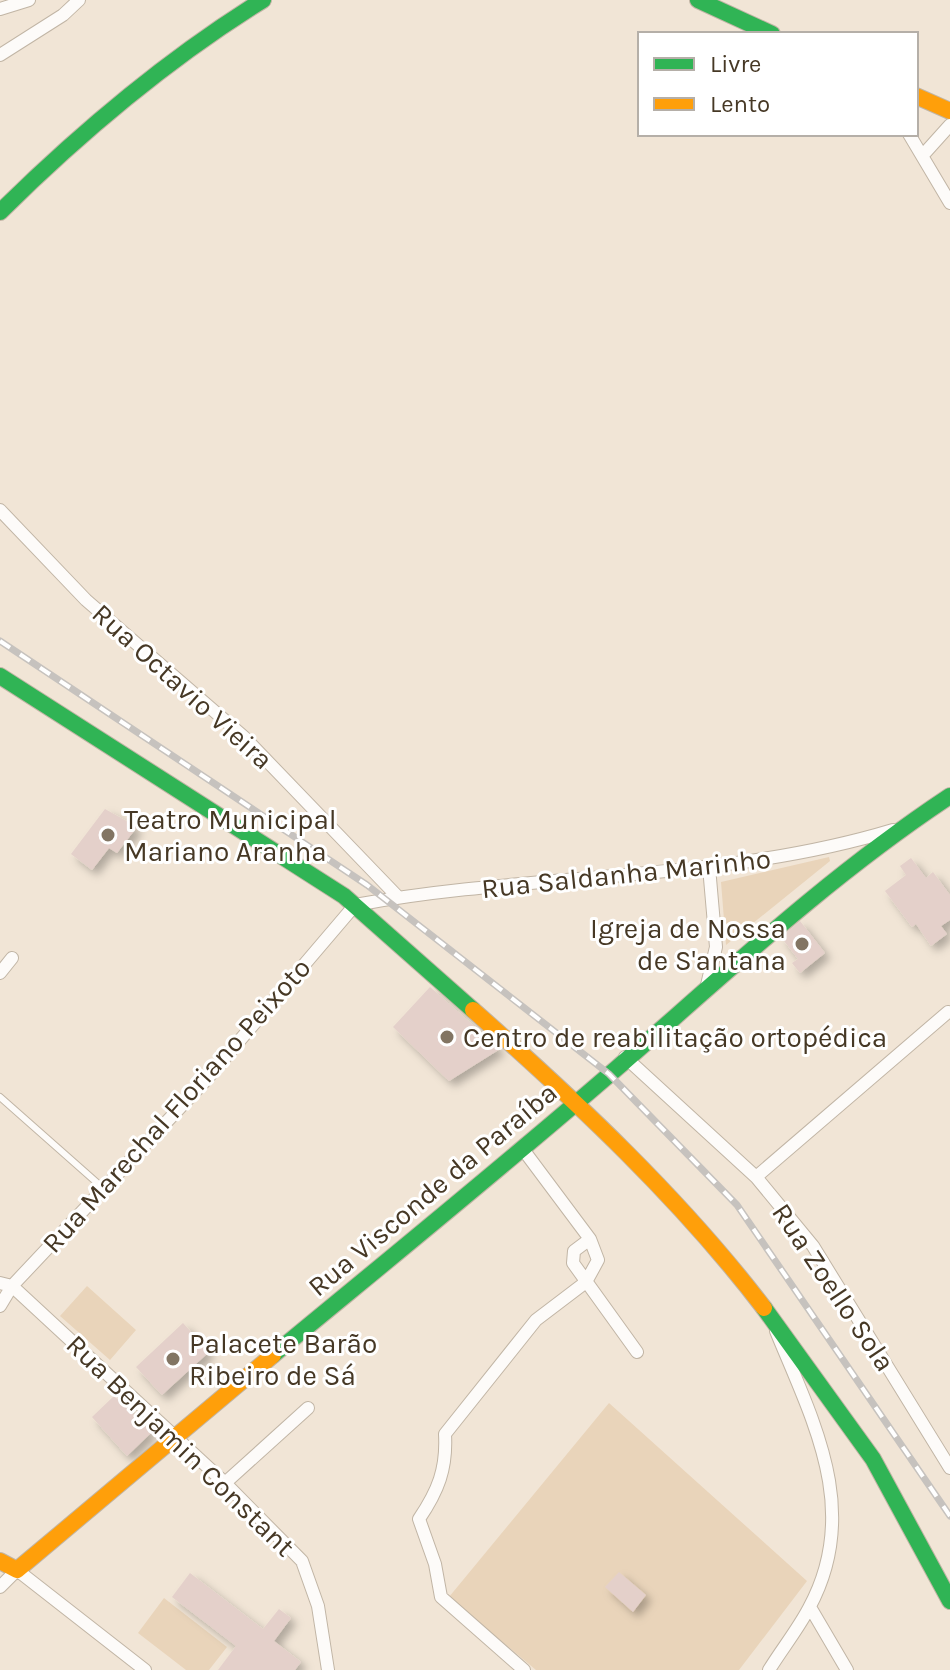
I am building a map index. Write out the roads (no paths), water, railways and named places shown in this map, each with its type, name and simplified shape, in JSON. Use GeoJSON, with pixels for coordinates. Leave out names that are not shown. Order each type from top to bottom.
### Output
{"type":"FeatureCollection","features":[{"type":"Feature","properties":{"kind":"main road"},"geometry":{"type":"LineString","coordinates":[[0,212],[44,168],[163,66],[213,29],[263,0]]}},
{"type":"Feature","properties":{"kind":"main road"},"geometry":{"type":"LineString","coordinates":[[698,0],[765,31]]}},
{"type":"Feature","properties":{"kind":"main road"},"geometry":{"type":"LineString","coordinates":[[918,97],[950,111]]}},
{"type":"Feature","properties":{"kind":"main road"},"geometry":{"type":"LineString","coordinates":[[0,676],[355,905],[577,1102],[733,1267],[768,1313],[873,1459],[950,1601]]}},
{"type":"Feature","properties":{"kind":"main road","name":"Rua Visconde da Paraíba"},"geometry":{"type":"LineString","coordinates":[[17,1570],[174,1435],[577,1102],[738,956],[896,829],[950,796]]}},
{"type":"Feature","properties":{"kind":"main road"},"geometry":{"type":"LineString","coordinates":[[0,1561],[17,1570]]}},
{"type":"Feature","properties":{"kind":"street"},"geometry":{"type":"LineString","coordinates":[[0,9],[29,0]]}},
{"type":"Feature","properties":{"kind":"street"},"geometry":{"type":"LineString","coordinates":[[0,55],[63,15],[79,0]]}},
{"type":"Feature","properties":{"kind":"street"},"geometry":{"type":"LineString","coordinates":[[923,155],[950,125]]}},
{"type":"Feature","properties":{"kind":"street"},"geometry":{"type":"LineString","coordinates":[[910,136],[950,203]]}},
{"type":"Feature","properties":{"kind":"street","name":"Rua Octavio Vieira"},"geometry":{"type":"LineString","coordinates":[[0,510],[86,600],[244,737],[398,897]]}},
{"type":"Feature","properties":{"kind":"street","name":"Rua Saldanha Marinho"},"geometry":{"type":"LineString","coordinates":[[355,905],[398,897],[709,867],[812,852],[896,829]]}},
{"type":"Feature","properties":{"kind":"street"},"geometry":{"type":"LineString","coordinates":[[707,985],[716,947],[709,867]]}},
{"type":"Feature","properties":{"kind":"street","name":"Rua Marechal Floriano Peixoto"},"geometry":{"type":"LineString","coordinates":[[0,1306],[6,1284],[206,1080],[355,905]]}},
{"type":"Feature","properties":{"kind":"street"},"geometry":{"type":"LineString","coordinates":[[716,947],[738,956]]}},
{"type":"Feature","properties":{"kind":"street"},"geometry":{"type":"LineString","coordinates":[[0,973],[12,958]]}},
{"type":"Feature","properties":{"kind":"street"},"geometry":{"type":"LineString","coordinates":[[756,1177],[948,1012]]}},
{"type":"Feature","properties":{"kind":"street","name":"Rua Zoello Sola"},"geometry":{"type":"LineString","coordinates":[[625,1057],[756,1177],[813,1246],[950,1468]]}},
{"type":"Feature","properties":{"kind":"street"},"geometry":{"type":"LineString","coordinates":[[522,1148],[590,1239],[598,1260],[586,1282],[536,1320],[445,1434],[446,1457],[439,1488],[419,1519],[435,1564],[441,1597],[524,1670]]}},
{"type":"Feature","properties":{"kind":"street"},"geometry":{"type":"LineString","coordinates":[[590,1239],[574,1251],[572,1259],[637,1352]]}},
{"type":"Feature","properties":{"kind":"street","name":"Rua Benjamin Constant"},"geometry":{"type":"LineString","coordinates":[[6,1284],[174,1435],[302,1561],[318,1606],[328,1670]]}},
{"type":"Feature","properties":{"kind":"street"},"geometry":{"type":"LineString","coordinates":[[768,1313],[826,1454],[831,1478],[828,1552],[810,1607],[769,1670]]}},
{"type":"Feature","properties":{"kind":"street"},"geometry":{"type":"LineString","coordinates":[[225,1483],[308,1408]]}},
{"type":"Feature","properties":{"kind":"street"},"geometry":{"type":"LineString","coordinates":[[17,1570],[145,1670]]}},
{"type":"Feature","properties":{"kind":"street","name":"Rua Visconde da Paraíba"},"geometry":{"type":"LineString","coordinates":[[0,1587],[17,1570]]}},
{"type":"Feature","properties":{"kind":"street"},"geometry":{"type":"LineString","coordinates":[[810,1607],[847,1670]]}},
{"type":"Feature","properties":{"kind":"lane"},"geometry":{"type":"LineString","coordinates":[[0,1097],[103,1188]]}},
{"type":"Feature","properties":{"kind":"railway"},"geometry":{"type":"LineString","coordinates":[[0,641],[367,885],[609,1074],[737,1205],[950,1516]]}},
{"type":"Feature","properties":{"kind":"place","name":"Teatro Municipal Mariano Aranha"},"geometry":{"type":"Point","coordinates":[108,835]}},
{"type":"Feature","properties":{"kind":"place","name":"Igreja de Nossa de S'antana"},"geometry":{"type":"Point","coordinates":[802,944]}},
{"type":"Feature","properties":{"kind":"place","name":"Centro de reabilitação ortopédica"},"geometry":{"type":"Point","coordinates":[447,1037]}},
{"type":"Feature","properties":{"kind":"place","name":"Palacete Barão Ribeiro de Sá"},"geometry":{"type":"Point","coordinates":[173,1359]}}]}
